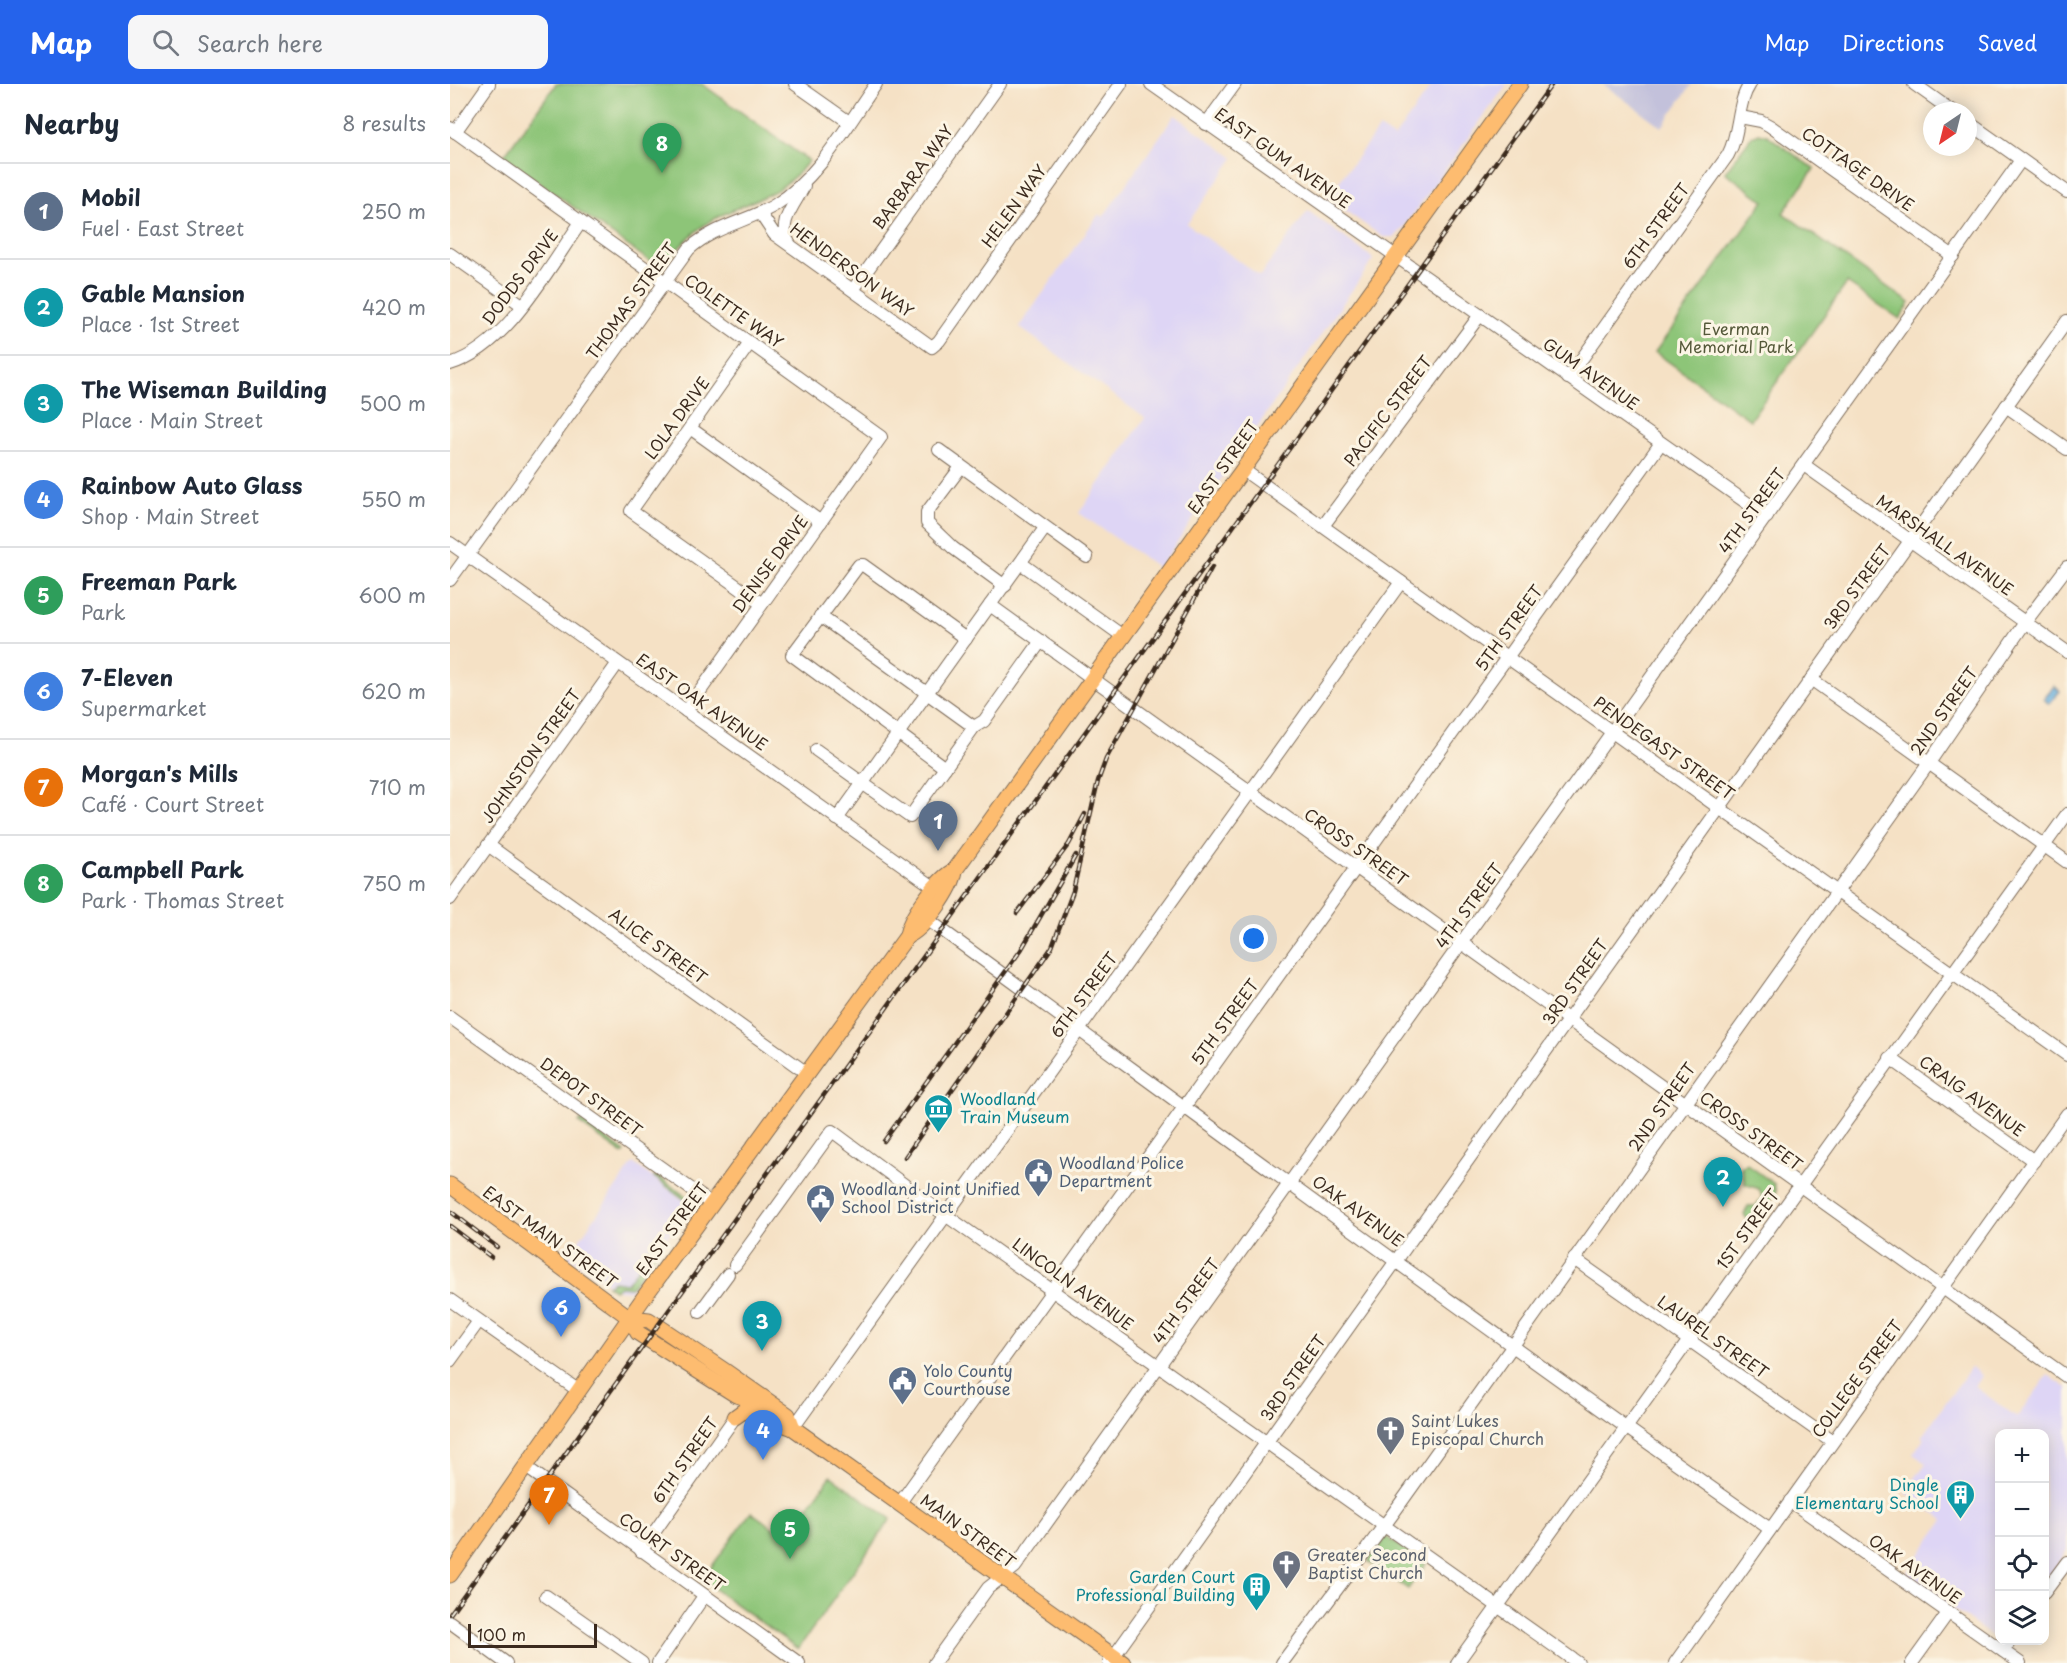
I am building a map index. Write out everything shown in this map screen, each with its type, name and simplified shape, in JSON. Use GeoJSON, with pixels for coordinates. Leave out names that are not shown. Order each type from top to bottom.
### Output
{"type":"FeatureCollection","features":[{"type":"Feature","properties":{"kind":"main road","name":"EAST STREET"},"geometry":{"type":"LineString","coordinates":[[450,1575],[630,1318],[907,936],[908,925],[945,875],[955,870],[1094,679],[1242,469],[1397,258],[1520,84]]}},
{"type":"Feature","properties":{"kind":"main road","name":"EAST STREET"},"geometry":{"type":"LineString","coordinates":[[907,936],[918,932],[954,882],[955,870]]}},
{"type":"Feature","properties":{"kind":"main road","name":"EAST MAIN STREET"},"geometry":{"type":"LineString","coordinates":[[450,1185],[630,1318]]}},
{"type":"Feature","properties":{"kind":"main road","name":"MAIN STREET"},"geometry":{"type":"LineString","coordinates":[[630,1318],[638,1333],[736,1395],[744,1396],[781,1425],[795,1429],[1115,1661]]}},
{"type":"Feature","properties":{"kind":"main road","name":"MAIN STREET"},"geometry":{"type":"LineString","coordinates":[[630,1318],[649,1320],[725,1371],[788,1415],[795,1429]]}},
{"type":"Feature","properties":{"kind":"main road"},"geometry":{"type":"LineString","coordinates":[[735,1417],[740,1401],[736,1395]]}},
{"type":"Feature","properties":{"kind":"main road"},"geometry":{"type":"LineString","coordinates":[[735,1417],[749,1407],[756,1407]]}},
{"type":"Feature","properties":{"kind":"street"},"geometry":{"type":"LineString","coordinates":[[453,130],[489,84]]}},
{"type":"Feature","properties":{"kind":"street"},"geometry":{"type":"LineString","coordinates":[[795,84],[849,122]]}},
{"type":"Feature","properties":{"kind":"street","name":"THOMAS STREET"},"geometry":{"type":"LineString","coordinates":[[450,580],[664,282],[698,241],[720,228],[760,213],[787,196],[808,177],[876,84]]}},
{"type":"Feature","properties":{"kind":"street","name":"BARBARA WAY"},"geometry":{"type":"LineString","coordinates":[[853,290],[1000,84]]}},
{"type":"Feature","properties":{"kind":"street","name":"HELEN WAY"},"geometry":{"type":"LineString","coordinates":[[932,347],[1121,84]]}},
{"type":"Feature","properties":{"kind":"street","name":"EAST GUM AVENUE"},"geometry":{"type":"LineString","coordinates":[[1151,84],[1397,258]]}},
{"type":"Feature","properties":{"kind":"street"},"geometry":{"type":"LineString","coordinates":[[1206,124],[1235,84]]}},
{"type":"Feature","properties":{"kind":"street","name":"6TH STREET"},"geometry":{"type":"LineString","coordinates":[[1568,378],[1728,154],[1735,142],[1744,96],[1750,84]]}},
{"type":"Feature","properties":{"kind":"street"},"geometry":{"type":"LineString","coordinates":[[1914,84],[1939,102]]}},
{"type":"Feature","properties":{"kind":"street","name":"COTTAGE DRIVE"},"geometry":{"type":"LineString","coordinates":[[1740,117],[1761,121],[1770,126],[1953,256]]}},
{"type":"Feature","properties":{"kind":"street"},"geometry":{"type":"LineString","coordinates":[[1977,128],[2067,192]]}},
{"type":"Feature","properties":{"kind":"street","name":"COLETTE WAY"},"geometry":{"type":"LineString","coordinates":[[453,130],[881,437]]}},
{"type":"Feature","properties":{"kind":"street","name":"4TH STREET"},"geometry":{"type":"LineString","coordinates":[[934,1663],[988,1588],[1015,1567],[1614,733],[2021,160]]}},
{"type":"Feature","properties":{"kind":"street"},"geometry":{"type":"LineString","coordinates":[[791,246],[784,236],[783,224],[808,177]]}},
{"type":"Feature","properties":{"kind":"street","name":"HENDERSON WAY"},"geometry":{"type":"LineString","coordinates":[[760,213],[774,234],[932,347]]}},
{"type":"Feature","properties":{"kind":"street","name":"DODDS DRIVE"},"geometry":{"type":"LineString","coordinates":[[450,364],[475,354],[502,332],[581,222]]}},
{"type":"Feature","properties":{"kind":"street"},"geometry":{"type":"LineString","coordinates":[[450,254],[522,305]]}},
{"type":"Feature","properties":{"kind":"street","name":"GUM AVENUE"},"geometry":{"type":"LineString","coordinates":[[1397,258],[1767,517]]}},
{"type":"Feature","properties":{"kind":"street","name":"PACIFIC STREET"},"geometry":{"type":"LineString","coordinates":[[1323,526],[1480,315]]}},
{"type":"Feature","properties":{"kind":"street","name":"3RD STREET"},"geometry":{"type":"LineString","coordinates":[[1115,1661],[1397,1260],[2067,321]]}},
{"type":"Feature","properties":{"kind":"street","name":"LOLA DRIVE"},"geometry":{"type":"LineString","coordinates":[[750,343],[631,511],[762,604]]}},
{"type":"Feature","properties":{"kind":"street"},"geometry":{"type":"LineString","coordinates":[[2006,406],[2067,449]]}},
{"type":"Feature","properties":{"kind":"street"},"geometry":{"type":"LineString","coordinates":[[690,428],[821,522]]}},
{"type":"Feature","properties":{"kind":"street","name":"DENISE DRIVE"},"geometry":{"type":"LineString","coordinates":[[686,711],[881,437]]}},
{"type":"Feature","properties":{"kind":"street","name":"5TH STREET"},"geometry":{"type":"LineString","coordinates":[[898,1504],[1661,442]]}},
{"type":"Feature","properties":{"kind":"street"},"geometry":{"type":"LineString","coordinates":[[939,450],[1087,557]]}},
{"type":"Feature","properties":{"kind":"street","name":"MARSHALL AVENUE"},"geometry":{"type":"LineString","coordinates":[[1804,465],[2067,652]]}},
{"type":"Feature","properties":{"kind":"street"},"geometry":{"type":"LineString","coordinates":[[961,467],[927,512],[927,523],[953,548],[1005,586]]}},
{"type":"Feature","properties":{"kind":"street","name":"PENDEGAST STREET"},"geometry":{"type":"LineString","coordinates":[[1242,469],[2067,1055]]}},
{"type":"Feature","properties":{"kind":"street"},"geometry":{"type":"LineString","coordinates":[[837,819],[865,784],[897,732],[1022,564],[1045,528]]}},
{"type":"Feature","properties":{"kind":"street","name":"EAST OAK AVENUE"},"geometry":{"type":"LineString","coordinates":[[450,543],[935,888]]}},
{"type":"Feature","properties":{"kind":"street"},"geometry":{"type":"LineString","coordinates":[[1022,564],[1124,637]]}},
{"type":"Feature","properties":{"kind":"street"},"geometry":{"type":"LineString","coordinates":[[945,768],[792,655],[856,566],[863,565],[966,639]]}},
{"type":"Feature","properties":{"kind":"street","name":"2ND STREET"},"geometry":{"type":"LineString","coordinates":[[1282,1663],[1384,1525],[1929,763],[2026,621],[2067,567]]}},
{"type":"Feature","properties":{"kind":"street","name":"6TH STREET"},"geometry":{"type":"LineString","coordinates":[[795,1429],[1401,582]]}},
{"type":"Feature","properties":{"kind":"street","name":"CROSS STREET"},"geometry":{"type":"LineString","coordinates":[[990,605],[2067,1377]]}},
{"type":"Feature","properties":{"kind":"street"},"geometry":{"type":"LineString","coordinates":[[820,616],[974,727]]}},
{"type":"Feature","properties":{"kind":"street"},"geometry":{"type":"LineString","coordinates":[[816,750],[910,818],[974,727],[984,721],[1041,641]]}},
{"type":"Feature","properties":{"kind":"street","name":"JOHNSTON STREET"},"geometry":{"type":"LineString","coordinates":[[450,899],[618,663]]}},
{"type":"Feature","properties":{"kind":"street"},"geometry":{"type":"LineString","coordinates":[[1812,679],[2067,862]]}},
{"type":"Feature","properties":{"kind":"street","name":"1ST STREET"},"geometry":{"type":"LineString","coordinates":[[1457,1663],[2067,814]]}},
{"type":"Feature","properties":{"kind":"street","name":"ALICE STREET"},"geometry":{"type":"LineString","coordinates":[[488,845],[808,1074]]}},
{"type":"Feature","properties":{"kind":"street","name":"OAK AVENUE"},"geometry":{"type":"LineString","coordinates":[[927,919],[1080,1028],[1512,1346],[1770,1529]]}},
{"type":"Feature","properties":{"kind":"street","name":"DEPOT STREET"},"geometry":{"type":"LineString","coordinates":[[450,1017],[712,1204]]}},
{"type":"Feature","properties":{"kind":"street","name":"CRAIG AVENUE"},"geometry":{"type":"LineString","coordinates":[[1890,1058],[2034,1161]]}},
{"type":"Feature","properties":{"kind":"street","name":"COLLEGE STREET"},"geometry":{"type":"LineString","coordinates":[[1674,1663],[2067,1114]]}},
{"type":"Feature","properties":{"kind":"street","name":"LINCOLN AVENUE"},"geometry":{"type":"LineString","coordinates":[[700,1312],[832,1131],[1578,1663]]}},
{"type":"Feature","properties":{"kind":"street","name":"LAUREL STREET"},"geometry":{"type":"LineString","coordinates":[[1574,1259],[1832,1442]]}},
{"type":"Feature","properties":{"kind":"street"},"geometry":{"type":"LineString","coordinates":[[450,1300],[579,1391]]}},
{"type":"Feature","properties":{"kind":"street"},"geometry":{"type":"LineString","coordinates":[[450,1361],[479,1321]]}},
{"type":"Feature","properties":{"kind":"street","name":"6TH STREET"},"geometry":{"type":"LineString","coordinates":[[641,1551],[735,1417]]}},
{"type":"Feature","properties":{"kind":"street","name":"COURT STREET"},"geometry":{"type":"LineString","coordinates":[[526,1467],[799,1663]]}},
{"type":"Feature","properties":{"kind":"street","name":"OAK AVENUE"},"geometry":{"type":"LineString","coordinates":[[1790,1501],[1948,1613],[2007,1646],[2020,1663]]}},
{"type":"Feature","properties":{"kind":"street"},"geometry":{"type":"LineString","coordinates":[[2045,1591],[2067,1562]]}},
{"type":"Feature","properties":{"kind":"street"},"geometry":{"type":"LineString","coordinates":[[546,1596],[642,1663]]}},
{"type":"Feature","properties":{"kind":"street"},"geometry":{"type":"LineString","coordinates":[[658,1663],[704,1596]]}},
{"type":"Feature","properties":{"kind":"street"},"geometry":{"type":"LineString","coordinates":[[1912,1663],[1948,1613]]}},
{"type":"Feature","properties":{"kind":"street"},"geometry":{"type":"LineString","coordinates":[[450,1622],[506,1663]]}},
{"type":"Feature","properties":{"kind":"shaded area"},"geometry":{"type":"Polygon","coordinates":[[[1433,84],[1507,84],[1403,228],[1394,237],[1383,237],[1327,198],[1379,128],[1394,138],[1433,84]]]}},
{"type":"Feature","properties":{"kind":"shaded area"},"geometry":{"type":"Polygon","coordinates":[[[1603,84],[1692,84],[1662,127],[1603,84]]]}},
{"type":"Feature","properties":{"kind":"shaded area"},"geometry":{"type":"Polygon","coordinates":[[[1175,115],[1234,158],[1187,224],[1260,276],[1308,211],[1373,260],[1159,568],[1079,513],[1145,418],[1019,327],[1099,214],[1103,217],[1175,115]]]}},
{"type":"Feature","properties":{"kind":"shaded area"},"geometry":{"type":"Polygon","coordinates":[[[633,1163],[690,1205],[630,1291],[617,1290],[568,1256],[633,1163]]]}},
{"type":"Feature","properties":{"kind":"shaded area"},"geometry":{"type":"Polygon","coordinates":[[[1971,1367],[1982,1376],[1975,1387],[2017,1417],[2048,1375],[2067,1388],[2067,1550],[2049,1576],[2049,1429],[1995,1429],[1995,1638],[1905,1575],[1944,1520],[1905,1492],[1926,1463],[1913,1454],[1924,1438],[1922,1436],[1971,1367]]]}},
{"type":"Feature","properties":{"kind":"green space"},"geometry":{"type":"Polygon","coordinates":[[[556,84],[702,84],[809,161],[774,192],[704,225],[664,264],[655,265],[503,157],[556,84]]]}},
{"type":"Feature","properties":{"kind":"green space","name":"Everman Memorial Park"},"geometry":{"type":"Polygon","coordinates":[[[1759,133],[1767,135],[1814,169],[1783,213],[1910,303],[1900,319],[1847,283],[1750,420],[1655,352],[1764,201],[1725,172],[1752,136],[1759,133]]]}},
{"type":"Feature","properties":{"kind":"green space"},"geometry":{"type":"Polygon","coordinates":[[[581,1120],[625,1152],[623,1154],[579,1123],[581,1120]]]}},
{"type":"Feature","properties":{"kind":"green space"},"geometry":{"type":"Polygon","coordinates":[[[1747,1164],[1774,1184],[1776,1192],[1756,1221],[1751,1223],[1744,1215],[1748,1206],[1756,1206],[1762,1197],[1759,1189],[1745,1184],[1741,1167],[1747,1164]]]}},
{"type":"Feature","properties":{"kind":"green space"},"geometry":{"type":"Polygon","coordinates":[[[656,1175],[688,1198],[691,1204],[654,1177],[656,1175]]]}},
{"type":"Feature","properties":{"kind":"green space"},"geometry":{"type":"Polygon","coordinates":[[[647,1247],[657,1253],[631,1287],[620,1286],[614,1290],[607,1285],[614,1281],[627,1283],[651,1251],[647,1247]]]}},
{"type":"Feature","properties":{"kind":"green space"},"geometry":{"type":"Polygon","coordinates":[[[831,1476],[891,1519],[798,1649],[702,1580],[751,1512],[786,1537],[831,1476]]]}},
{"type":"Feature","properties":{"kind":"green space"},"geometry":{"type":"Polygon","coordinates":[[[1386,1537],[1426,1564],[1408,1589],[1368,1561],[1386,1537]]]}},
{"type":"Feature","properties":{"kind":"water"},"geometry":{"type":"Polygon","coordinates":[[[2054,686],[2060,691],[2049,704],[2044,699],[2054,686]]]}},
{"type":"Feature","properties":{"kind":"railway"},"geometry":{"type":"LineString","coordinates":[[450,1614],[1552,84]]}},
{"type":"Feature","properties":{"kind":"railway"},"geometry":{"type":"LineString","coordinates":[[905,1157],[1052,947],[1073,891],[1098,781],[1106,759],[1212,567]]}},
{"type":"Feature","properties":{"kind":"railway"},"geometry":{"type":"LineString","coordinates":[[1017,913],[1069,844],[1085,814]]}},
{"type":"Feature","properties":{"kind":"railway"},"geometry":{"type":"LineString","coordinates":[[884,1141],[1021,950],[1076,855]]}},
{"type":"Feature","properties":{"kind":"railway"},"geometry":{"type":"LineString","coordinates":[[450,1211],[497,1247]]}},
{"type":"Feature","properties":{"kind":"railway"},"geometry":{"type":"LineString","coordinates":[[450,1226],[491,1257]]}},
{"type":"Feature","properties":{"kind":"place","name":"Campbell Park"},"geometry":{"type":"Point","coordinates":[662,173]}},
{"type":"Feature","properties":{"kind":"place","name":"Mobil"},"geometry":{"type":"Point","coordinates":[938,851]}},
{"type":"Feature","properties":{"kind":"place","name":"Woodland Train Museum"},"geometry":{"type":"Point","coordinates":[939,1134]}},
{"type":"Feature","properties":{"kind":"place","name":"Woodland Police Department"},"geometry":{"type":"Point","coordinates":[1038,1198]}},
{"type":"Feature","properties":{"kind":"place","name":"Gable Mansion"},"geometry":{"type":"Point","coordinates":[1723,1207]}},
{"type":"Feature","properties":{"kind":"place","name":"Woodland Joint Unified School District"},"geometry":{"type":"Point","coordinates":[820,1224]}},
{"type":"Feature","properties":{"kind":"place","name":"7-Eleven"},"geometry":{"type":"Point","coordinates":[561,1337]}},
{"type":"Feature","properties":{"kind":"place","name":"The Wiseman Building"},"geometry":{"type":"Point","coordinates":[762,1351]}},
{"type":"Feature","properties":{"kind":"place","name":"Yolo County Courthouse"},"geometry":{"type":"Point","coordinates":[902,1406]}},
{"type":"Feature","properties":{"kind":"place","name":"Saint Lukes Episcopal Church"},"geometry":{"type":"Point","coordinates":[1390,1456]}},
{"type":"Feature","properties":{"kind":"place","name":"Rainbow Auto Glass"},"geometry":{"type":"Point","coordinates":[763,1460]}},
{"type":"Feature","properties":{"kind":"place","name":"Dingle Elementary School"},"geometry":{"type":"Point","coordinates":[1960,1520]}},
{"type":"Feature","properties":{"kind":"place","name":"Morgan's Mills"},"geometry":{"type":"Point","coordinates":[549,1525]}},
{"type":"Feature","properties":{"kind":"place","name":"Freeman Park"},"geometry":{"type":"Point","coordinates":[790,1559]}},
{"type":"Feature","properties":{"kind":"place","name":"Greater Second Baptist Church"},"geometry":{"type":"Point","coordinates":[1286,1590]}},
{"type":"Feature","properties":{"kind":"place","name":"Garden Court Professional Building"},"geometry":{"type":"Point","coordinates":[1256,1612]}}]}
